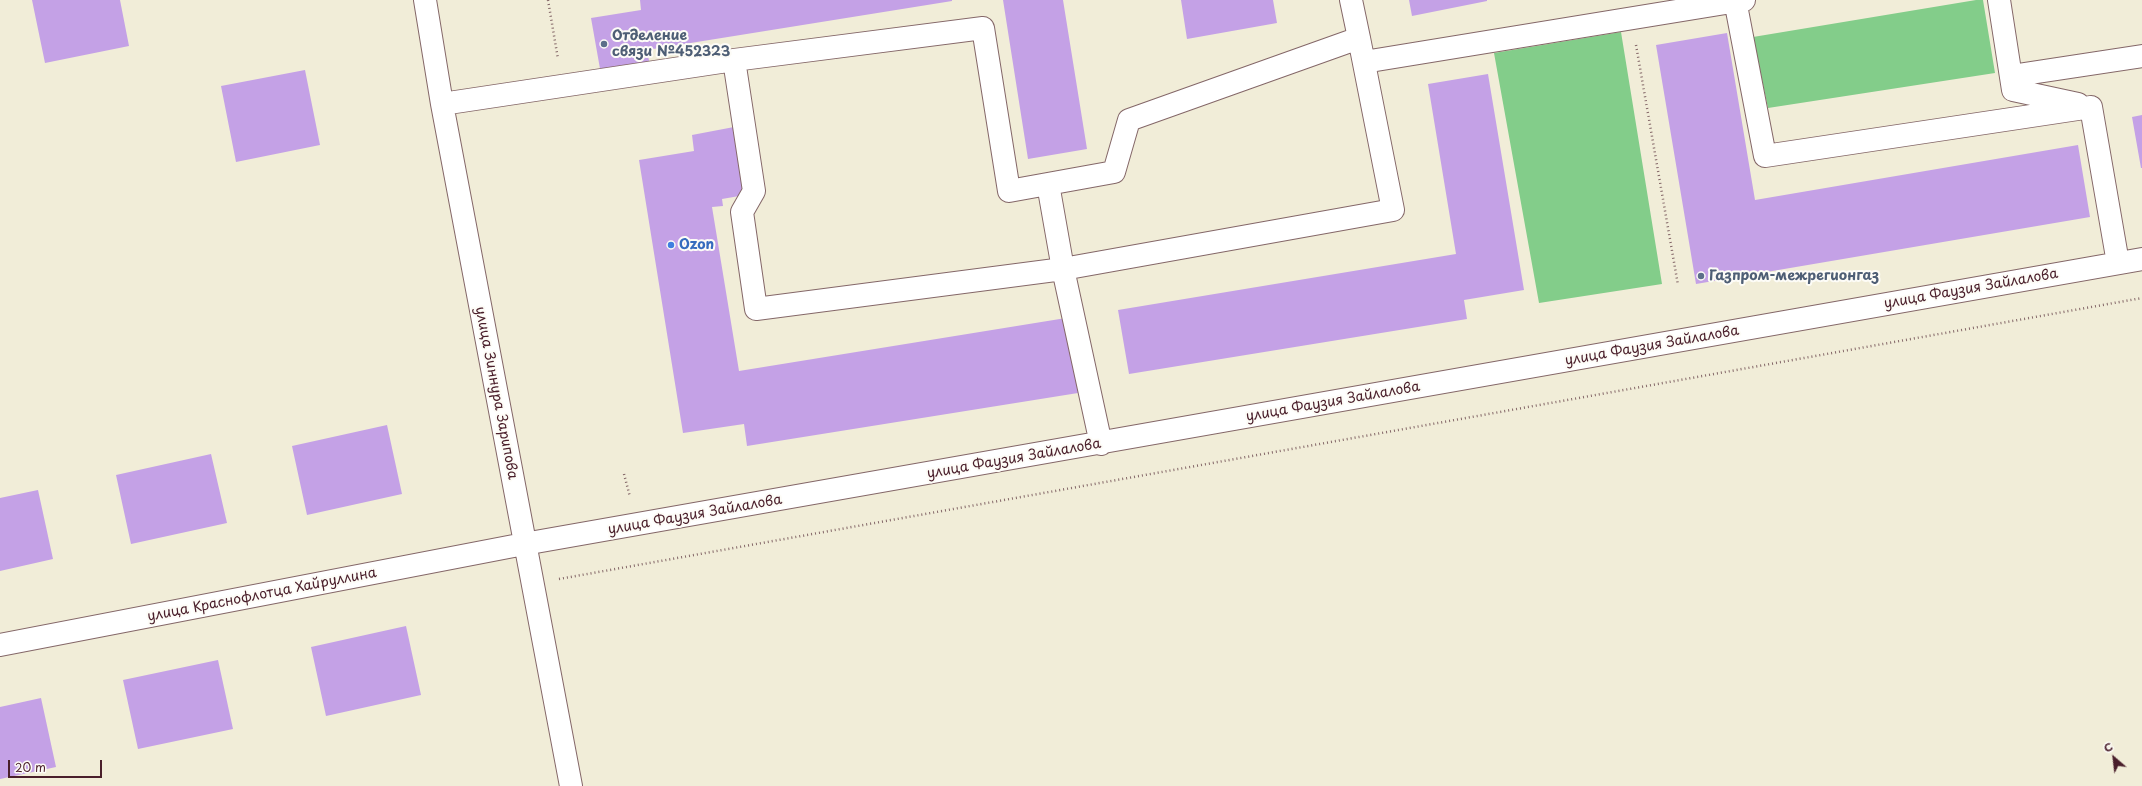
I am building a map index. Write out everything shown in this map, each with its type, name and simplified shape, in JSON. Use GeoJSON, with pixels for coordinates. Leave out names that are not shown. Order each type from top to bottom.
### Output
{"type":"FeatureCollection","features":[{"type":"Feature","properties":{"kind":"street","name":"улица Зиннура Зарипова"},"geometry":{"type":"LineString","coordinates":[[426,0],[442,104],[524,544],[572,786]]}},
{"type":"Feature","properties":{"kind":"street"},"geometry":{"type":"LineString","coordinates":[[734,60],[754,191],[742,212],[756,309],[1062,269],[1394,210],[1351,0]]}},
{"type":"Feature","properties":{"kind":"street"},"geometry":{"type":"LineString","coordinates":[[1364,62],[1738,0],[1765,156],[2091,107]]}},
{"type":"Feature","properties":{"kind":"street"},"geometry":{"type":"LineString","coordinates":[[1999,0],[2013,90],[2091,107]]}},
{"type":"Feature","properties":{"kind":"street"},"geometry":{"type":"LineString","coordinates":[[442,104],[734,60],[983,28],[1009,191],[1114,172],[1129,120],[1359,38]]}},
{"type":"Feature","properties":{"kind":"street"},"geometry":{"type":"LineString","coordinates":[[2010,76],[2142,56]]}},
{"type":"Feature","properties":{"kind":"street"},"geometry":{"type":"LineString","coordinates":[[2091,107],[2118,263]]}},
{"type":"Feature","properties":{"kind":"street"},"geometry":{"type":"LineString","coordinates":[[1048,184],[1062,269],[1101,444]]}},
{"type":"Feature","properties":{"kind":"street","name":"улица Фаузия Зайлалова"},"geometry":{"type":"LineString","coordinates":[[524,544],[1101,444],[2142,259]]}},
{"type":"Feature","properties":{"kind":"street","name":"улица Краснофлотца Хайруллина"},"geometry":{"type":"LineString","coordinates":[[0,645],[524,544]]}},
{"type":"Feature","properties":{"kind":"path"},"geometry":{"type":"LineString","coordinates":[[548,0],[563,86]]}},
{"type":"Feature","properties":{"kind":"path"},"geometry":{"type":"LineString","coordinates":[[1631,18],[1678,285]]}},
{"type":"Feature","properties":{"kind":"path"},"geometry":{"type":"LineString","coordinates":[[532,584],[2142,298]]}},
{"type":"Feature","properties":{"kind":"green space"},"geometry":{"type":"Polygon","coordinates":[[[1983,0],[1995,73],[1768,108],[1753,37],[1983,0]]]}},
{"type":"Feature","properties":{"kind":"green space"},"geometry":{"type":"Polygon","coordinates":[[[1621,32],[1662,284],[1539,303],[1494,53],[1621,32]]]}},
{"type":"Feature","properties":{"kind":"building"},"geometry":{"type":"Polygon","coordinates":[[[32,0],[120,0],[129,46],[45,63],[32,0]]]}},
{"type":"Feature","properties":{"kind":"building"},"geometry":{"type":"Polygon","coordinates":[[[640,0],[952,1],[647,50],[651,72],[602,80],[591,18],[641,10],[640,0]]]}},
{"type":"Feature","properties":{"kind":"building"},"geometry":{"type":"Polygon","coordinates":[[[1003,0],[1063,0],[1087,149],[1028,159],[1003,0]]]}},
{"type":"Feature","properties":{"kind":"building"},"geometry":{"type":"Polygon","coordinates":[[[1181,0],[1273,0],[1277,23],[1187,39],[1181,0]]]}},
{"type":"Feature","properties":{"kind":"building"},"geometry":{"type":"Polygon","coordinates":[[[1409,0],[1487,0],[1487,1],[1412,16],[1409,0]]]}},
{"type":"Feature","properties":{"kind":"building"},"geometry":{"type":"Polygon","coordinates":[[[1727,33],[1755,200],[2078,145],[2090,217],[1696,284],[1656,45],[1727,33]]]}},
{"type":"Feature","properties":{"kind":"building"},"geometry":{"type":"Polygon","coordinates":[[[305,70],[320,145],[236,162],[221,86],[305,70]]]}},
{"type":"Feature","properties":{"kind":"building"},"geometry":{"type":"Polygon","coordinates":[[[1488,74],[1524,290],[1464,300],[1467,319],[1129,374],[1118,310],[1456,254],[1428,84],[1488,74]]]}},
{"type":"Feature","properties":{"kind":"building"},"geometry":{"type":"Polygon","coordinates":[[[2142,115],[2142,168],[2141,168],[2132,117],[2142,115]]]}},
{"type":"Feature","properties":{"kind":"building"},"geometry":{"type":"Polygon","coordinates":[[[734,127],[745,195],[722,199],[723,206],[712,207],[739,371],[1066,318],[1078,393],[747,446],[744,424],[683,433],[639,160],[694,151],[692,135],[734,127]]]}},
{"type":"Feature","properties":{"kind":"building"},"geometry":{"type":"Polygon","coordinates":[[[387,425],[402,494],[307,515],[292,446],[387,425]]]}},
{"type":"Feature","properties":{"kind":"building"},"geometry":{"type":"Polygon","coordinates":[[[211,454],[227,523],[131,544],[116,475],[211,454]]]}},
{"type":"Feature","properties":{"kind":"building"},"geometry":{"type":"Polygon","coordinates":[[[38,490],[53,559],[0,571],[0,498],[38,490]]]}},
{"type":"Feature","properties":{"kind":"building"},"geometry":{"type":"Polygon","coordinates":[[[406,626],[421,695],[326,716],[311,647],[406,626]]]}},
{"type":"Feature","properties":{"kind":"building"},"geometry":{"type":"Polygon","coordinates":[[[218,660],[233,729],[138,749],[123,680],[218,660]]]}},
{"type":"Feature","properties":{"kind":"building"},"geometry":{"type":"Polygon","coordinates":[[[41,698],[56,767],[0,779],[0,707],[41,698]]]}},
{"type":"Feature","properties":{"kind":"place","name":"Отделение связи №452323"},"geometry":{"type":"Point","coordinates":[604,44]}},
{"type":"Feature","properties":{"kind":"place","name":"Ozon"},"geometry":{"type":"Point","coordinates":[671,245]}},
{"type":"Feature","properties":{"kind":"place","name":"Газпром-межрегионгаз"},"geometry":{"type":"Point","coordinates":[1701,276]}}]}
